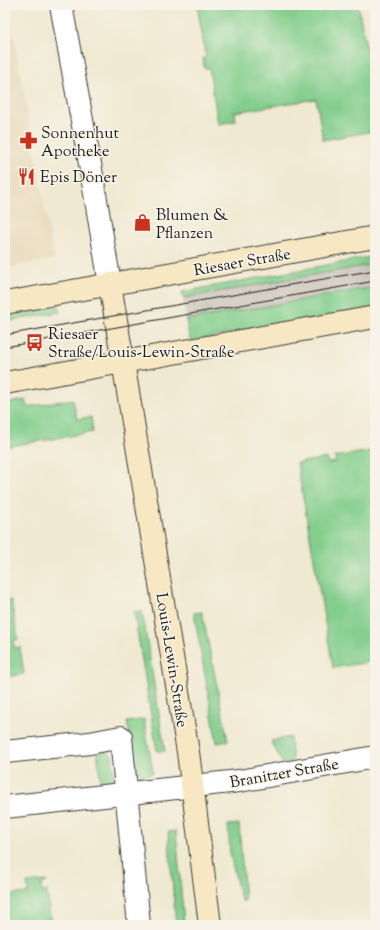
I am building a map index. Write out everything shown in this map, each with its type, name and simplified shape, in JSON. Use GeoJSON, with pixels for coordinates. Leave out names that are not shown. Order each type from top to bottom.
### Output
{"type":"FeatureCollection","features":[{"type":"Feature","properties":{"kind":"main road","name":"Riesaer Straße"},"geometry":{"type":"LineString","coordinates":[[5,303],[375,237]]}},
{"type":"Feature","properties":{"kind":"main road"},"geometry":{"type":"LineString","coordinates":[[110,284],[123,362]]}},
{"type":"Feature","properties":{"kind":"main road"},"geometry":{"type":"LineString","coordinates":[[5,383],[375,318]]}},
{"type":"Feature","properties":{"kind":"main road","name":"Louis-Lewin-Straße"},"geometry":{"type":"LineString","coordinates":[[123,362],[193,787]]}},
{"type":"Feature","properties":{"kind":"main road"},"geometry":{"type":"LineString","coordinates":[[193,787],[210,925]]}},
{"type":"Feature","properties":{"kind":"street"},"geometry":{"type":"LineString","coordinates":[[61,5],[110,284]]}},
{"type":"Feature","properties":{"kind":"street"},"geometry":{"type":"LineString","coordinates":[[5,752],[90,743],[121,737],[128,794],[139,925]]}},
{"type":"Feature","properties":{"kind":"street","name":"Branitzer Straße"},"geometry":{"type":"LineString","coordinates":[[193,787],[239,781],[375,757]]}},
{"type":"Feature","properties":{"kind":"street"},"geometry":{"type":"LineString","coordinates":[[5,807],[193,787]]}},
{"type":"Feature","properties":{"kind":"shaded area"},"geometry":{"type":"Polygon","coordinates":[[[5,5],[8,5],[54,259],[5,268],[5,5]]]}},
{"type":"Feature","properties":{"kind":"shaded area"},"geometry":{"type":"Polygon","coordinates":[[[375,264],[375,287],[186,320],[183,298],[375,264]]]}},
{"type":"Feature","properties":{"kind":"green space"},"geometry":{"type":"Polygon","coordinates":[[[197,5],[358,5],[372,77],[375,77],[375,131],[323,140],[316,99],[235,112],[236,121],[218,124],[209,68],[204,68],[203,58],[206,57],[197,5]]]}},
{"type":"Feature","properties":{"kind":"green space"},"geometry":{"type":"Polygon","coordinates":[[[375,256],[375,264],[183,298],[182,292],[375,256]]]}},
{"type":"Feature","properties":{"kind":"green space"},"geometry":{"type":"Polygon","coordinates":[[[375,287],[375,308],[190,341],[186,320],[375,287]]]}},
{"type":"Feature","properties":{"kind":"green space"},"geometry":{"type":"Polygon","coordinates":[[[59,303],[60,312],[5,322],[5,312],[59,303]]]}},
{"type":"Feature","properties":{"kind":"green space"},"geometry":{"type":"Polygon","coordinates":[[[73,399],[77,419],[91,417],[93,432],[5,447],[5,404],[25,400],[27,407],[73,399]]]}},
{"type":"Feature","properties":{"kind":"green space"},"geometry":{"type":"Polygon","coordinates":[[[375,450],[375,661],[333,668],[297,463],[327,458],[328,463],[336,462],[335,457],[375,450]]]}},
{"type":"Feature","properties":{"kind":"green space"},"geometry":{"type":"Polygon","coordinates":[[[5,594],[6,601],[11,600],[18,639],[13,641],[15,648],[20,647],[24,674],[5,677],[5,594]]]}},
{"type":"Feature","properties":{"kind":"green space"},"geometry":{"type":"Polygon","coordinates":[[[142,611],[165,751],[157,751],[134,612],[142,611]]]}},
{"type":"Feature","properties":{"kind":"green space"},"geometry":{"type":"Polygon","coordinates":[[[202,612],[228,741],[217,743],[194,613],[202,612]]]}},
{"type":"Feature","properties":{"kind":"green space"},"geometry":{"type":"Polygon","coordinates":[[[144,719],[153,773],[141,777],[135,763],[127,722],[144,719]]]}},
{"type":"Feature","properties":{"kind":"green space"},"geometry":{"type":"Polygon","coordinates":[[[290,737],[293,762],[283,764],[271,741],[290,737]]]}},
{"type":"Feature","properties":{"kind":"green space"},"geometry":{"type":"Polygon","coordinates":[[[97,750],[104,750],[112,755],[115,786],[101,787],[97,750]]]}},
{"type":"Feature","properties":{"kind":"green space"},"geometry":{"type":"Polygon","coordinates":[[[239,824],[245,901],[241,901],[230,854],[228,825],[239,824]]]}},
{"type":"Feature","properties":{"kind":"green space"},"geometry":{"type":"Polygon","coordinates":[[[176,831],[184,925],[176,925],[168,832],[176,831]]]}},
{"type":"Feature","properties":{"kind":"green space"},"geometry":{"type":"Polygon","coordinates":[[[46,881],[46,883],[41,884],[42,892],[47,891],[51,925],[5,925],[5,900],[8,900],[7,895],[28,893],[27,883],[46,881]]]}},
{"type":"Feature","properties":{"kind":"tram line"},"geometry":{"type":"LineString","coordinates":[[5,335],[375,270]]}},
{"type":"Feature","properties":{"kind":"tram line"},"geometry":{"type":"LineString","coordinates":[[5,347],[375,281]]}},
{"type":"Feature","properties":{"kind":"place","name":"Sonnenhut Apotheke"},"geometry":{"type":"Point","coordinates":[28,141]}},
{"type":"Feature","properties":{"kind":"place","name":"Epis Döner"},"geometry":{"type":"Point","coordinates":[27,176]}},
{"type":"Feature","properties":{"kind":"place","name":"Blumen & Pflanzen"},"geometry":{"type":"Point","coordinates":[143,223]}},
{"type":"Feature","properties":{"kind":"place","name":"Riesaer Straße/Louis-Lewin-Straße"},"geometry":{"type":"Point","coordinates":[35,342]}}]}
